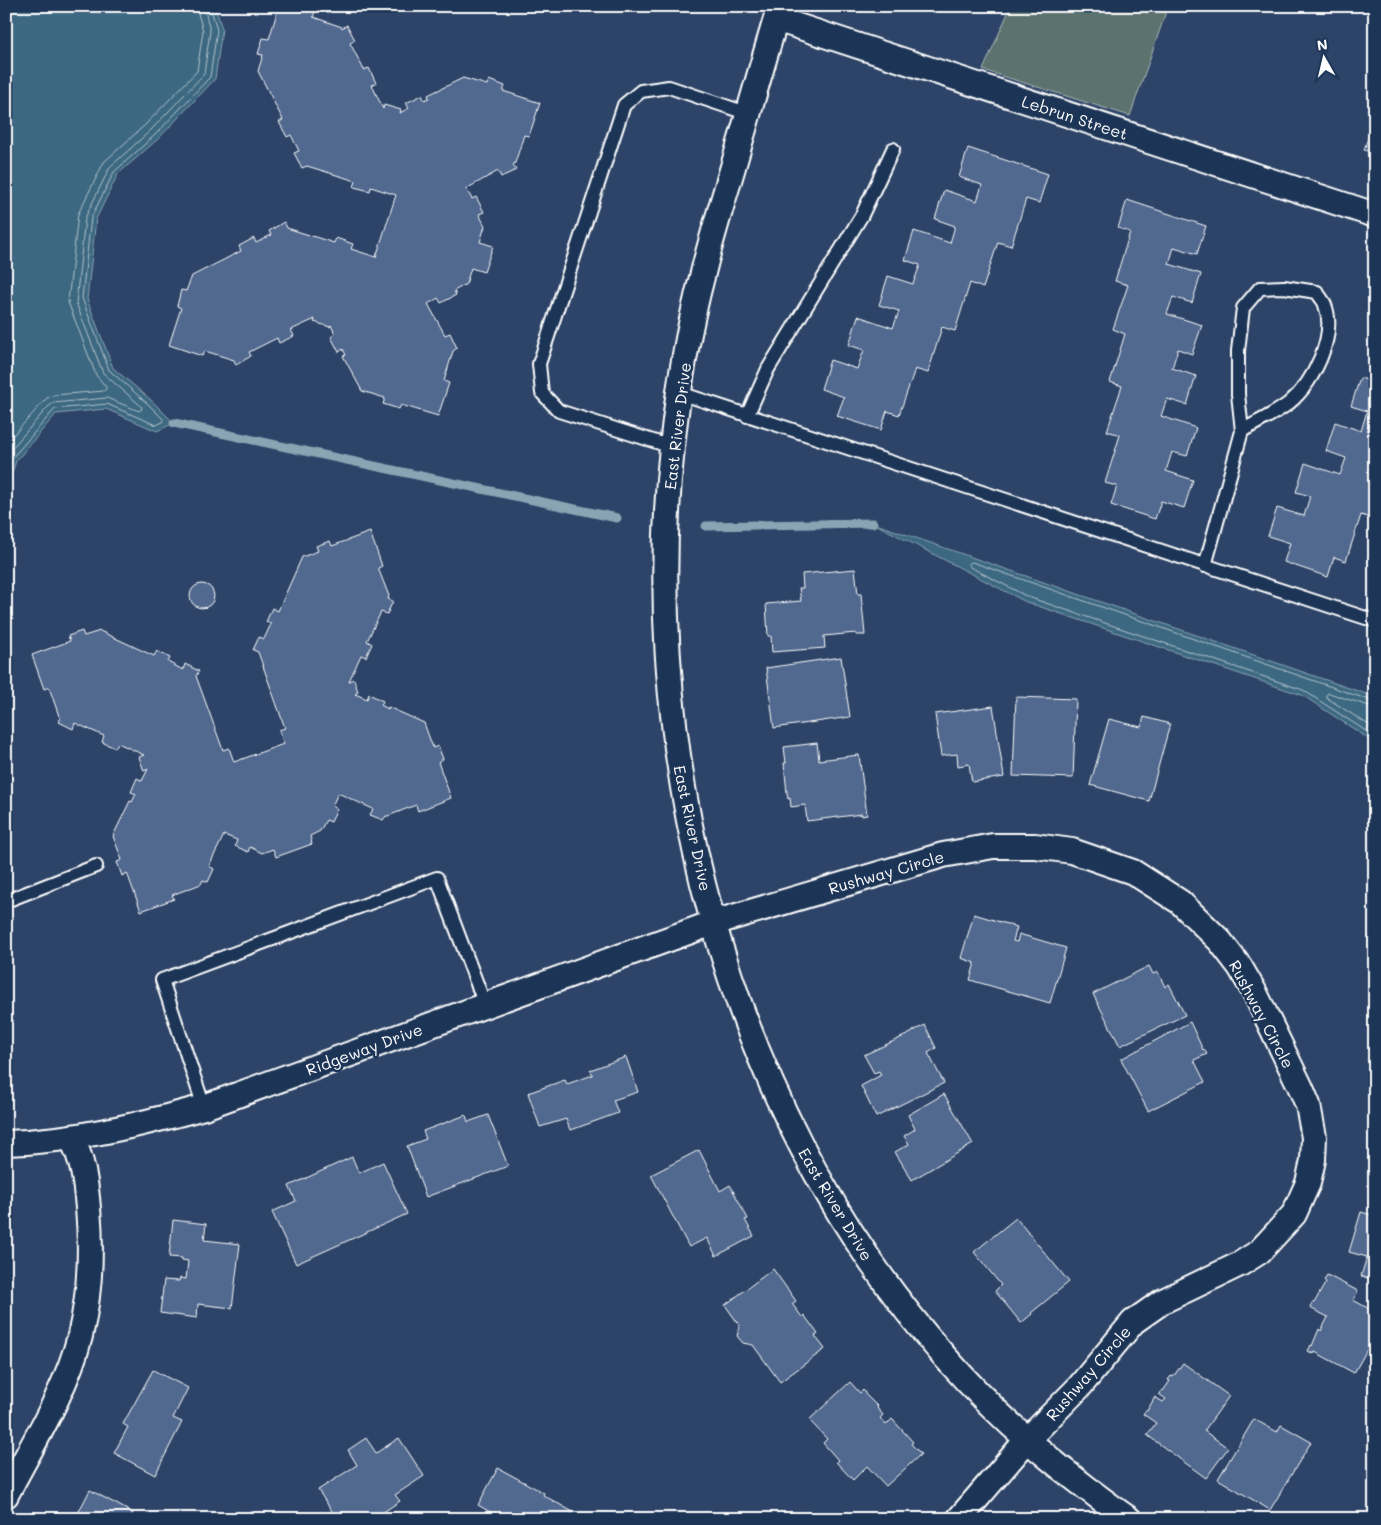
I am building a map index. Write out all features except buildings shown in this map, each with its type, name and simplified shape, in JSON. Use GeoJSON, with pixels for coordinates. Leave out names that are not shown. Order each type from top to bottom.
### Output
{"type":"FeatureCollection","features":[{"type":"Feature","properties":{"kind":"street","name":"East River Drive"},"geometry":{"type":"LineString","coordinates":[[778,13],[702,274],[684,360],[672,447],[666,534],[666,621],[674,730],[688,816],[713,922],[748,1026],[782,1107],[813,1169],[858,1244],[908,1315],[966,1381],[1027,1440],[1128,1519]]}},
{"type":"Feature","properties":{"kind":"street","name":"Lebrun Street"},"geometry":{"type":"LineString","coordinates":[[778,13],[1375,215]]}},
{"type":"Feature","properties":{"kind":"street","name":"Rushway Circle"},"geometry":{"type":"LineString","coordinates":[[713,922],[943,855],[993,846],[1035,846],[1072,851],[1133,872],[1150,881],[1180,902],[1220,941],[1240,967],[1255,994],[1308,1105],[1314,1137],[1313,1160],[1308,1183],[1294,1214],[1259,1252],[1240,1264],[1163,1301],[1133,1322],[1080,1386],[1027,1440],[960,1519]]}},
{"type":"Feature","properties":{"kind":"street","name":"Ridgeway Drive"},"geometry":{"type":"LineString","coordinates":[[6,1143],[71,1138],[143,1124],[204,1107],[713,922]]}},
{"type":"Feature","properties":{"kind":"street"},"geometry":{"type":"LineString","coordinates":[[6,1495],[61,1389],[80,1338],[88,1296],[91,1242],[86,1188],[76,1147],[71,1138]]}},
{"type":"Feature","properties":{"kind":"lane"},"geometry":{"type":"LineString","coordinates":[[672,447],[559,411],[542,393],[539,364],[624,105],[641,91],[669,87],[749,114]]}},
{"type":"Feature","properties":{"kind":"lane"},"geometry":{"type":"LineString","coordinates":[[747,416],[768,369],[862,215],[893,149]]}},
{"type":"Feature","properties":{"kind":"lane"},"geometry":{"type":"LineString","coordinates":[[1205,566],[1242,430],[1238,386],[1238,351],[1242,308],[1260,288],[1284,287],[1317,292],[1325,305],[1329,329],[1324,349],[1310,379],[1289,402],[1242,430]]}},
{"type":"Feature","properties":{"kind":"lane"},"geometry":{"type":"LineString","coordinates":[[680,393],[1375,621]]}},
{"type":"Feature","properties":{"kind":"lane"},"geometry":{"type":"LineString","coordinates":[[6,901],[96,866]]}},
{"type":"Feature","properties":{"kind":"lane"},"geometry":{"type":"LineString","coordinates":[[204,1107],[162,980],[437,878],[485,1005]]}},
{"type":"Feature","properties":{"kind":"green space"},"geometry":{"type":"Polygon","coordinates":[[[1011,6],[1168,6],[1130,116],[983,70],[1011,6]]]}},
{"type":"Feature","properties":{"kind":"water"},"geometry":{"type":"Polygon","coordinates":[[[6,6],[215,6],[222,29],[215,79],[158,139],[118,174],[96,219],[87,299],[113,368],[151,400],[174,423],[157,431],[106,409],[56,414],[16,461],[6,490],[6,6]]]}},
{"type":"Feature","properties":{"kind":"water"},"geometry":{"type":"Polygon","coordinates":[[[873,523],[1375,697],[1375,745],[1366,737],[1302,695],[1026,602],[873,523]]]}},
{"type":"Feature","properties":{"kind":"waterway"},"geometry":{"type":"LineString","coordinates":[[174,423],[617,518]]}},
{"type":"Feature","properties":{"kind":"waterway"},"geometry":{"type":"LineString","coordinates":[[706,526],[873,523]]}}]}
